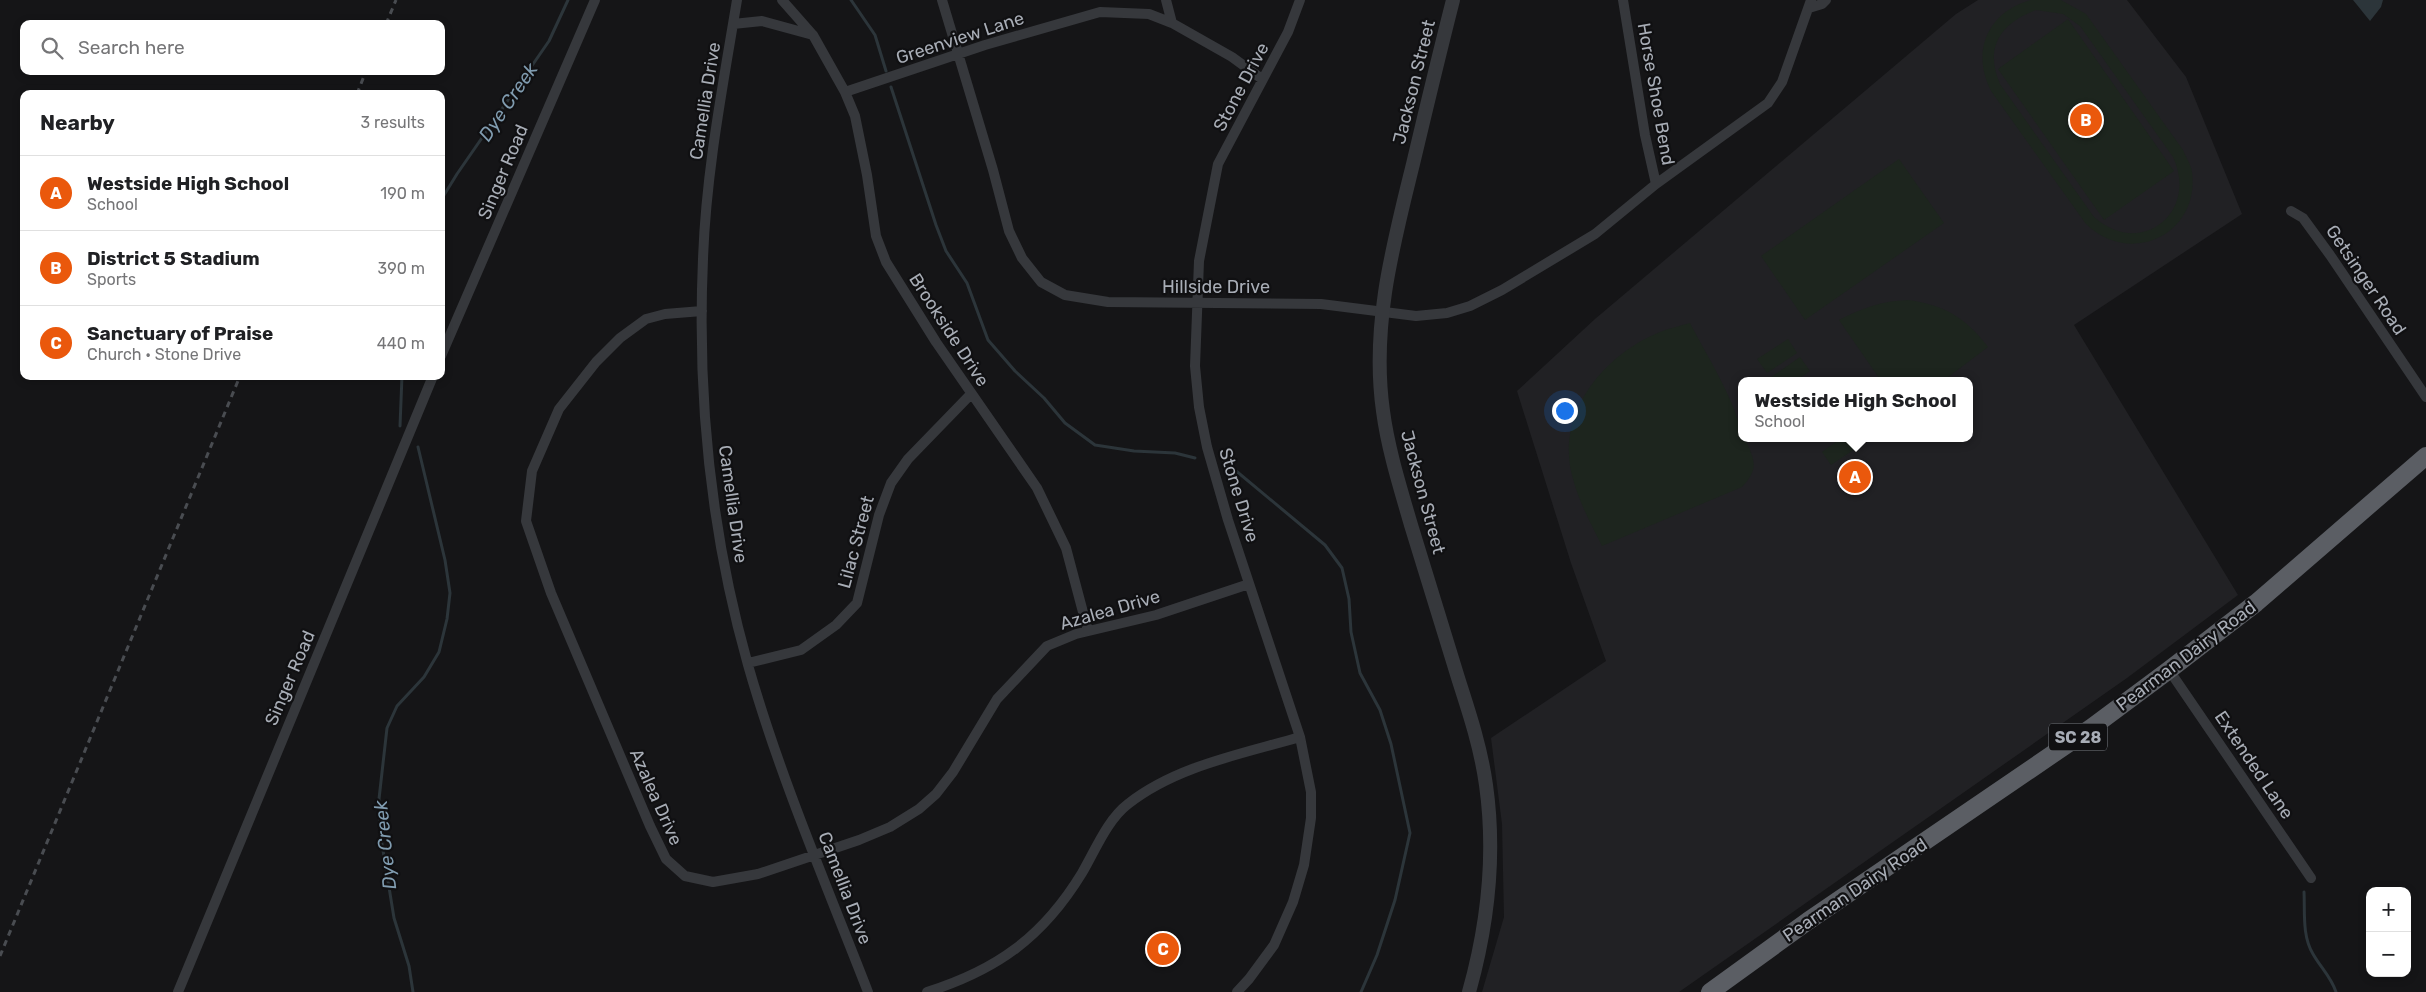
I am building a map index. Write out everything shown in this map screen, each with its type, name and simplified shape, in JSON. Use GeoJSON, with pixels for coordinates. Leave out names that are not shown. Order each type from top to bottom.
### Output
{"type":"FeatureCollection","features":[{"type":"Feature","properties":{"kind":"highway","name":"Pearman Dairy Road"},"geometry":{"type":"LineString","coordinates":[[1710,992],[1808,921],[2091,728],[2169,670],[2256,603],[2426,456]]}},
{"type":"Feature","properties":{"kind":"street","name":"Singer Road"},"geometry":{"type":"LineString","coordinates":[[445,347],[595,0]]}},
{"type":"Feature","properties":{"kind":"street","name":"Camellia Drive"},"geometry":{"type":"LineString","coordinates":[[737,0],[710,170],[703,257],[702,311],[708,454],[728,582],[748,663],[775,755],[868,992]]}},
{"type":"Feature","properties":{"kind":"street","name":"Brookside Drive"},"geometry":{"type":"LineString","coordinates":[[782,0],[813,35],[845,92],[855,116],[867,175],[876,236],[886,262],[971,394],[1037,488],[1066,548],[1088,631]]}},
{"type":"Feature","properties":{"kind":"street","name":"Hillside Drive"},"geometry":{"type":"LineString","coordinates":[[942,0],[994,170],[1009,231],[1022,258],[1041,282],[1065,295],[1108,302],[1321,304],[1381,310],[1416,316],[1447,313],[1470,306],[1502,290],[1595,234],[1656,184]]}},
{"type":"Feature","properties":{"kind":"street"},"geometry":{"type":"LineString","coordinates":[[1166,0],[1172,23],[1232,56],[1262,79]]}},
{"type":"Feature","properties":{"kind":"street","name":"Stone Drive"},"geometry":{"type":"LineString","coordinates":[[1236,992],[1249,980],[1274,945],[1293,902],[1304,865],[1311,818],[1311,792],[1300,737],[1249,584],[1207,447],[1199,407],[1195,366],[1198,261],[1218,164],[1288,32],[1300,0]]}},
{"type":"Feature","properties":{"kind":"street","name":"Jackson Street"},"geometry":{"type":"LineString","coordinates":[[1453,0],[1397,226],[1381,310],[1379,372],[1383,412],[1390,445],[1415,540],[1476,736],[1486,784],[1491,849],[1488,908],[1481,950],[1468,992]]}},
{"type":"Feature","properties":{"kind":"street","name":"Horse Shoe Bend"},"geometry":{"type":"LineString","coordinates":[[1623,0],[1645,135],[1656,184],[1768,103],[1782,82],[1810,4]]}},
{"type":"Feature","properties":{"kind":"street"},"geometry":{"type":"LineString","coordinates":[[1810,4],[1822,4],[1826,0]]}},
{"type":"Feature","properties":{"kind":"street","name":"Greenview Lane"},"geometry":{"type":"LineString","coordinates":[[845,92],[958,56],[985,45],[1100,12],[1149,14],[1172,23]]}},
{"type":"Feature","properties":{"kind":"street"},"geometry":{"type":"LineString","coordinates":[[733,24],[762,21],[813,35]]}},
{"type":"Feature","properties":{"kind":"street","name":"Getsinger Road"},"geometry":{"type":"LineString","coordinates":[[2291,210],[2303,218],[2330,254],[2426,397]]}},
{"type":"Feature","properties":{"kind":"street","name":"Azalea Drive"},"geometry":{"type":"LineString","coordinates":[[702,311],[665,314],[646,319],[620,338],[596,362],[559,409],[555,418],[532,471],[526,521],[567,633],[666,860],[685,876],[712,882],[758,874],[815,856],[890,827],[919,809],[936,794],[953,772],[997,699],[1025,667],[1047,646],[1076,634],[1156,615],[1249,584]]}},
{"type":"Feature","properties":{"kind":"street","name":"Singer Road"},"geometry":{"type":"LineString","coordinates":[[178,992],[213,912],[240,842],[431,380]]}},
{"type":"Feature","properties":{"kind":"street","name":"Lilac Street"},"geometry":{"type":"LineString","coordinates":[[748,663],[801,650],[836,625],[851,610],[857,602],[879,515],[891,483],[908,459],[971,394]]}},
{"type":"Feature","properties":{"kind":"street","name":"Extended Lane"},"geometry":{"type":"LineString","coordinates":[[2169,670],[2311,878]]}},
{"type":"Feature","properties":{"kind":"street"},"geometry":{"type":"LineString","coordinates":[[927,992],[981,972],[1017,949],[1065,901],[1110,825],[1121,812],[1150,788],[1183,772],[1300,737]]}},
{"type":"Feature","properties":{"kind":"shaded area"},"geometry":{"type":"Polygon","coordinates":[[[1978,0],[2127,0],[2186,77],[2242,214],[2074,325],[2238,595],[2127,678],[1679,992],[1482,992],[1504,917],[1502,824],[1491,738],[1606,661],[1571,563],[1517,391],[1595,319],[1956,14],[1978,0]]]}},
{"type":"Feature","properties":{"kind":"shaded area"},"geometry":{"type":"Polygon","coordinates":[[[2031,0],[2061,0],[2086,14],[2183,150],[2192,172],[2192,194],[2185,213],[2174,227],[2158,238],[2141,243],[2122,243],[2104,237],[2086,224],[1991,91],[1985,76],[1983,48],[1987,35],[1994,24],[2003,14],[2031,0]],[[2036,10],[2024,15],[2005,29],[1995,48],[1994,59],[2000,84],[2094,217],[2112,229],[2130,233],[2147,231],[2161,223],[2172,211],[2178,195],[2179,177],[2173,157],[2080,26],[2063,14],[2036,10]]]}},
{"type":"Feature","properties":{"kind":"shaded area"},"geometry":{"type":"Polygon","coordinates":[[[2353,0],[2383,0],[2381,7],[2370,21],[2353,0]]]}},
{"type":"Feature","properties":{"kind":"shaded area"},"geometry":{"type":"Polygon","coordinates":[[[2068,19],[2174,171],[2104,220],[1998,69],[2068,19]]]}},
{"type":"Feature","properties":{"kind":"shaded area"},"geometry":{"type":"Polygon","coordinates":[[[1899,159],[1944,223],[1805,320],[1761,256],[1899,159]]]}},
{"type":"Feature","properties":{"kind":"shaded area"},"geometry":{"type":"Polygon","coordinates":[[[1908,300],[1944,309],[1963,321],[1988,347],[1948,377],[1878,377],[1839,320],[1872,306],[1908,300]]]}},
{"type":"Feature","properties":{"kind":"shaded area"},"geometry":{"type":"Polygon","coordinates":[[[1690,323],[1729,396],[1738,422],[1738,442],[1747,442],[1753,458],[1753,469],[1742,487],[1602,546],[1582,505],[1573,479],[1569,455],[1571,432],[1577,410],[1588,390],[1602,372],[1620,356],[1639,342],[1671,328],[1690,323]]]}},
{"type":"Feature","properties":{"kind":"shaded area"},"geometry":{"type":"Polygon","coordinates":[[[1788,339],[1797,353],[1767,373],[1757,359],[1788,339]]]}},
{"type":"Feature","properties":{"kind":"shaded area"},"geometry":{"type":"Polygon","coordinates":[[[1800,357],[1810,371],[1802,377],[1771,377],[1800,357]]]}},
{"type":"Feature","properties":{"kind":"shaded area"},"geometry":{"type":"Polygon","coordinates":[[[1836,442],[1859,442],[1861,445],[1831,465],[1822,452],[1836,442]]]}},
{"type":"Feature","properties":{"kind":"waterway","name":"Dye Creek"},"geometry":{"type":"LineString","coordinates":[[445,194],[549,41],[568,0]]}},
{"type":"Feature","properties":{"kind":"waterway"},"geometry":{"type":"LineString","coordinates":[[851,0],[875,35],[886,71]]}},
{"type":"Feature","properties":{"kind":"waterway"},"geometry":{"type":"LineString","coordinates":[[891,87],[936,225],[946,251],[967,283],[988,340],[1015,371],[1044,398],[1065,423],[1095,445],[1134,451],[1175,453],[1195,458]]}},
{"type":"Feature","properties":{"kind":"waterway","name":"Dye Creek"},"geometry":{"type":"LineString","coordinates":[[400,426],[402,380]]}},
{"type":"Feature","properties":{"kind":"waterway","name":"Dye Creek"},"geometry":{"type":"LineString","coordinates":[[413,992],[409,966],[394,918],[381,838],[379,799],[387,728],[397,706],[424,677],[439,652],[447,619],[450,593],[445,560],[418,447]]}},
{"type":"Feature","properties":{"kind":"waterway"},"geometry":{"type":"LineString","coordinates":[[1223,460],[1325,545],[1342,568],[1349,599],[1351,632],[1360,673],[1380,710],[1391,744],[1410,833],[1395,900],[1377,955],[1361,992]]}},
{"type":"Feature","properties":{"kind":"waterway"},"geometry":{"type":"LineString","coordinates":[[2304,892],[2305,924],[2309,947],[2329,977],[2336,992]]}},
{"type":"Feature","properties":{"kind":"railway"},"geometry":{"type":"LineString","coordinates":[[388,20],[396,0]]}},
{"type":"Feature","properties":{"kind":"railway"},"geometry":{"type":"LineString","coordinates":[[359,90],[364,75]]}},
{"type":"Feature","properties":{"kind":"railway"},"geometry":{"type":"LineString","coordinates":[[0,956],[238,380]]}},
{"type":"Feature","properties":{"kind":"place","name":"District 5 Stadium"},"geometry":{"type":"Point","coordinates":[2086,120]}},
{"type":"Feature","properties":{"kind":"place","name":"Westside High School"},"geometry":{"type":"Point","coordinates":[1855,477]}},
{"type":"Feature","properties":{"kind":"place","name":"Sanctuary of Praise"},"geometry":{"type":"Point","coordinates":[1163,949]}}]}
